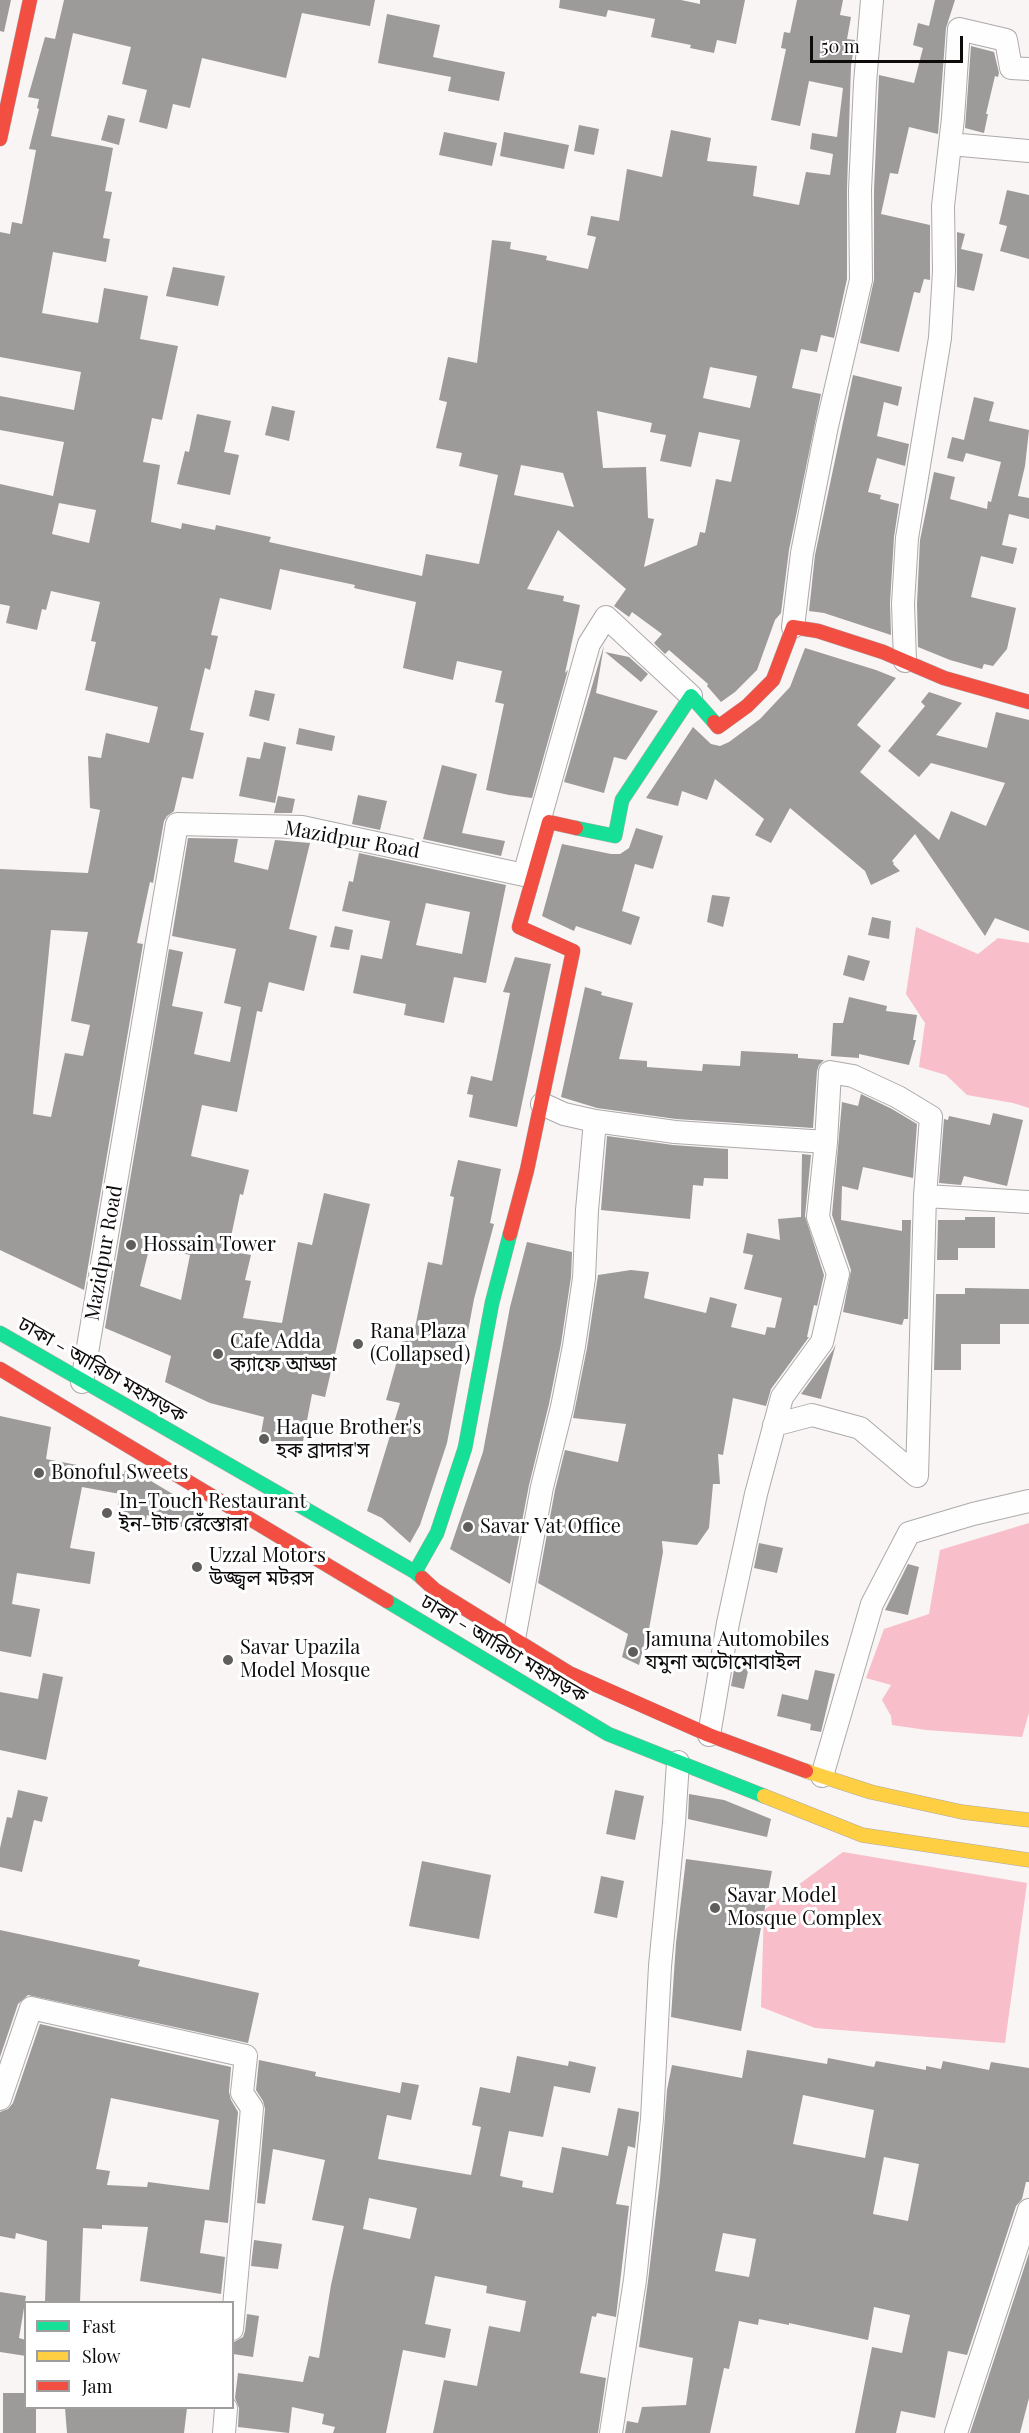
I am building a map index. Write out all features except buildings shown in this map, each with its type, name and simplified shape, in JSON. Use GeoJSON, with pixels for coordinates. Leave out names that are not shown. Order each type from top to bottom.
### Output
{"type":"FeatureCollection","features":[{"type":"Feature","properties":{"kind":"main road"},"geometry":{"type":"LineString","coordinates":[[0,139],[30,0]]}},
{"type":"Feature","properties":{"kind":"main road"},"geometry":{"type":"LineString","coordinates":[[415,1572],[437,1533],[465,1448],[492,1303],[527,1170],[573,951],[519,927],[549,822],[615,836],[622,800],[691,696],[718,728],[747,706],[773,680],[793,627],[818,631],[884,652],[944,678],[1029,702]]}},
{"type":"Feature","properties":{"kind":"main road","name":"ঢাকা - আরিচা মহাসড়ক"},"geometry":{"type":"LineString","coordinates":[[0,1333],[415,1572],[435,1590],[569,1673],[709,1735],[871,1792],[920,1804],[1029,1820]]}},
{"type":"Feature","properties":{"kind":"main road","name":"ঢাকা - আরিচা মহাসড়ক"},"geometry":{"type":"LineString","coordinates":[[0,1369],[608,1734],[862,1835],[1029,1860]]}},
{"type":"Feature","properties":{"kind":"street"},"geometry":{"type":"LineString","coordinates":[[793,627],[802,553],[824,438],[861,280],[860,190],[872,0]]}},
{"type":"Feature","properties":{"kind":"street"},"geometry":{"type":"LineString","coordinates":[[905,661],[903,604],[907,538],[940,338],[944,271],[943,206],[959,29],[1006,40],[1011,68],[1029,69]]}},
{"type":"Feature","properties":{"kind":"street"},"geometry":{"type":"LineString","coordinates":[[950,144],[1029,151]]}},
{"type":"Feature","properties":{"kind":"street","name":"Mazidpur Road"},"geometry":{"type":"LineString","coordinates":[[82,1382],[177,824],[302,827],[524,874],[589,644],[606,617],[691,696]]}},
{"type":"Feature","properties":{"kind":"street"},"geometry":{"type":"LineString","coordinates":[[709,1735],[728,1623],[756,1494],[774,1425],[782,1396],[822,1341],[838,1274],[818,1217],[830,1072],[853,1076],[897,1097],[930,1117],[917,1476],[860,1428],[812,1415],[774,1425]]}},
{"type":"Feature","properties":{"kind":"street"},"geometry":{"type":"LineString","coordinates":[[542,1104],[564,1113],[595,1121],[675,1132],[826,1142]]}},
{"type":"Feature","properties":{"kind":"street"},"geometry":{"type":"LineString","coordinates":[[514,1639],[542,1487],[574,1346],[584,1278],[595,1121]]}},
{"type":"Feature","properties":{"kind":"street"},"geometry":{"type":"LineString","coordinates":[[926,1196],[965,1196],[1029,1202]]}},
{"type":"Feature","properties":{"kind":"street"},"geometry":{"type":"LineString","coordinates":[[822,1776],[872,1604],[909,1533],[973,1514],[1029,1501]]}},
{"type":"Feature","properties":{"kind":"street"},"geometry":{"type":"LineString","coordinates":[[611,2433],[635,2280],[652,2119],[660,1966],[678,1762]]}},
{"type":"Feature","properties":{"kind":"street"},"geometry":{"type":"LineString","coordinates":[[0,2099],[31,2008],[246,2056],[242,2093],[252,2108],[234,2307]]}},
{"type":"Feature","properties":{"kind":"street"},"geometry":{"type":"LineString","coordinates":[[956,2433],[1029,2210]]}},
{"type":"Feature","properties":{"kind":"street"},"geometry":{"type":"LineString","coordinates":[[224,2433],[226,2409]]}},
{"type":"Feature","properties":{"kind":"shaded area"},"geometry":{"type":"Polygon","coordinates":[[[916,927],[978,954],[998,938],[1029,943],[1029,1108],[967,1095],[946,1075],[919,1067],[925,1023],[906,994],[916,927]]]}},
{"type":"Feature","properties":{"kind":"shaded area"},"geometry":{"type":"Polygon","coordinates":[[[1029,1523],[1029,1713],[1022,1737],[926,1730],[892,1725],[891,1716],[882,1700],[891,1685],[866,1678],[884,1629],[929,1614],[940,1550],[1029,1523]]]}},
{"type":"Feature","properties":{"kind":"shaded area"},"geometry":{"type":"Polygon","coordinates":[[[843,1852],[1027,1883],[1005,2043],[815,2028],[761,2007],[764,1910],[843,1852]]]}},
{"type":"Feature","properties":{"kind":"traffic: fast"},"geometry":{"type":"LineString","coordinates":[[576,828],[615,836],[622,800],[691,696],[714,722]]}},
{"type":"Feature","properties":{"kind":"traffic: fast"},"geometry":{"type":"LineString","coordinates":[[415,1572],[437,1533],[465,1448],[492,1303],[510,1234]]}},
{"type":"Feature","properties":{"kind":"traffic: fast"},"geometry":{"type":"LineString","coordinates":[[0,1333],[422,1578]]}},
{"type":"Feature","properties":{"kind":"traffic: fast"},"geometry":{"type":"LineString","coordinates":[[387,1601],[608,1734],[764,1796]]}},
{"type":"Feature","properties":{"kind":"traffic: slow"},"geometry":{"type":"LineString","coordinates":[[806,1771],[871,1792],[962,1812],[1029,1820]]}},
{"type":"Feature","properties":{"kind":"traffic: slow"},"geometry":{"type":"LineString","coordinates":[[764,1796],[862,1835],[1029,1860]]}},
{"type":"Feature","properties":{"kind":"traffic: jam"},"geometry":{"type":"LineString","coordinates":[[0,139],[30,0]]}},
{"type":"Feature","properties":{"kind":"traffic: jam"},"geometry":{"type":"LineString","coordinates":[[714,722],[718,727],[747,706],[773,680],[793,627],[818,631],[883,652],[944,678],[1029,702]]}},
{"type":"Feature","properties":{"kind":"traffic: jam"},"geometry":{"type":"LineString","coordinates":[[510,1234],[527,1170],[573,951],[519,927],[549,822],[576,828]]}},
{"type":"Feature","properties":{"kind":"traffic: jam"},"geometry":{"type":"LineString","coordinates":[[0,1369],[387,1601]]}},
{"type":"Feature","properties":{"kind":"traffic: jam"},"geometry":{"type":"LineString","coordinates":[[422,1578],[435,1590],[569,1673],[709,1735],[806,1771]]}},
{"type":"Feature","properties":{"kind":"place","name":"Hossain Tower"},"geometry":{"type":"Point","coordinates":[131,1245]}},
{"type":"Feature","properties":{"kind":"place","name":"Rana Plaza (Collapsed)"},"geometry":{"type":"Point","coordinates":[358,1344]}},
{"type":"Feature","properties":{"kind":"place","name":"Cafe Adda ক্যাফে আড্ডা"},"geometry":{"type":"Point","coordinates":[218,1354]}},
{"type":"Feature","properties":{"kind":"place","name":"Haque Brother's হক ব্রাদার'স"},"geometry":{"type":"Point","coordinates":[264,1439]}},
{"type":"Feature","properties":{"kind":"place","name":"Bonoful Sweets"},"geometry":{"type":"Point","coordinates":[39,1473]}},
{"type":"Feature","properties":{"kind":"place","name":"In-Touch Restaurant ইন-টাচ রেঁস্তোরা"},"geometry":{"type":"Point","coordinates":[107,1513]}},
{"type":"Feature","properties":{"kind":"place","name":"Savar Vat Office"},"geometry":{"type":"Point","coordinates":[468,1527]}},
{"type":"Feature","properties":{"kind":"place","name":"Uzzal Motors উজ্জ্বল মটরস"},"geometry":{"type":"Point","coordinates":[197,1567]}},
{"type":"Feature","properties":{"kind":"place","name":"Jamuna Automobiles যমুনা অটোমোবাইল"},"geometry":{"type":"Point","coordinates":[633,1652]}},
{"type":"Feature","properties":{"kind":"place","name":"Savar Upazila Model Mosque"},"geometry":{"type":"Point","coordinates":[228,1660]}},
{"type":"Feature","properties":{"kind":"place","name":"Savar Model Mosque Complex"},"geometry":{"type":"Point","coordinates":[715,1908]}}]}
